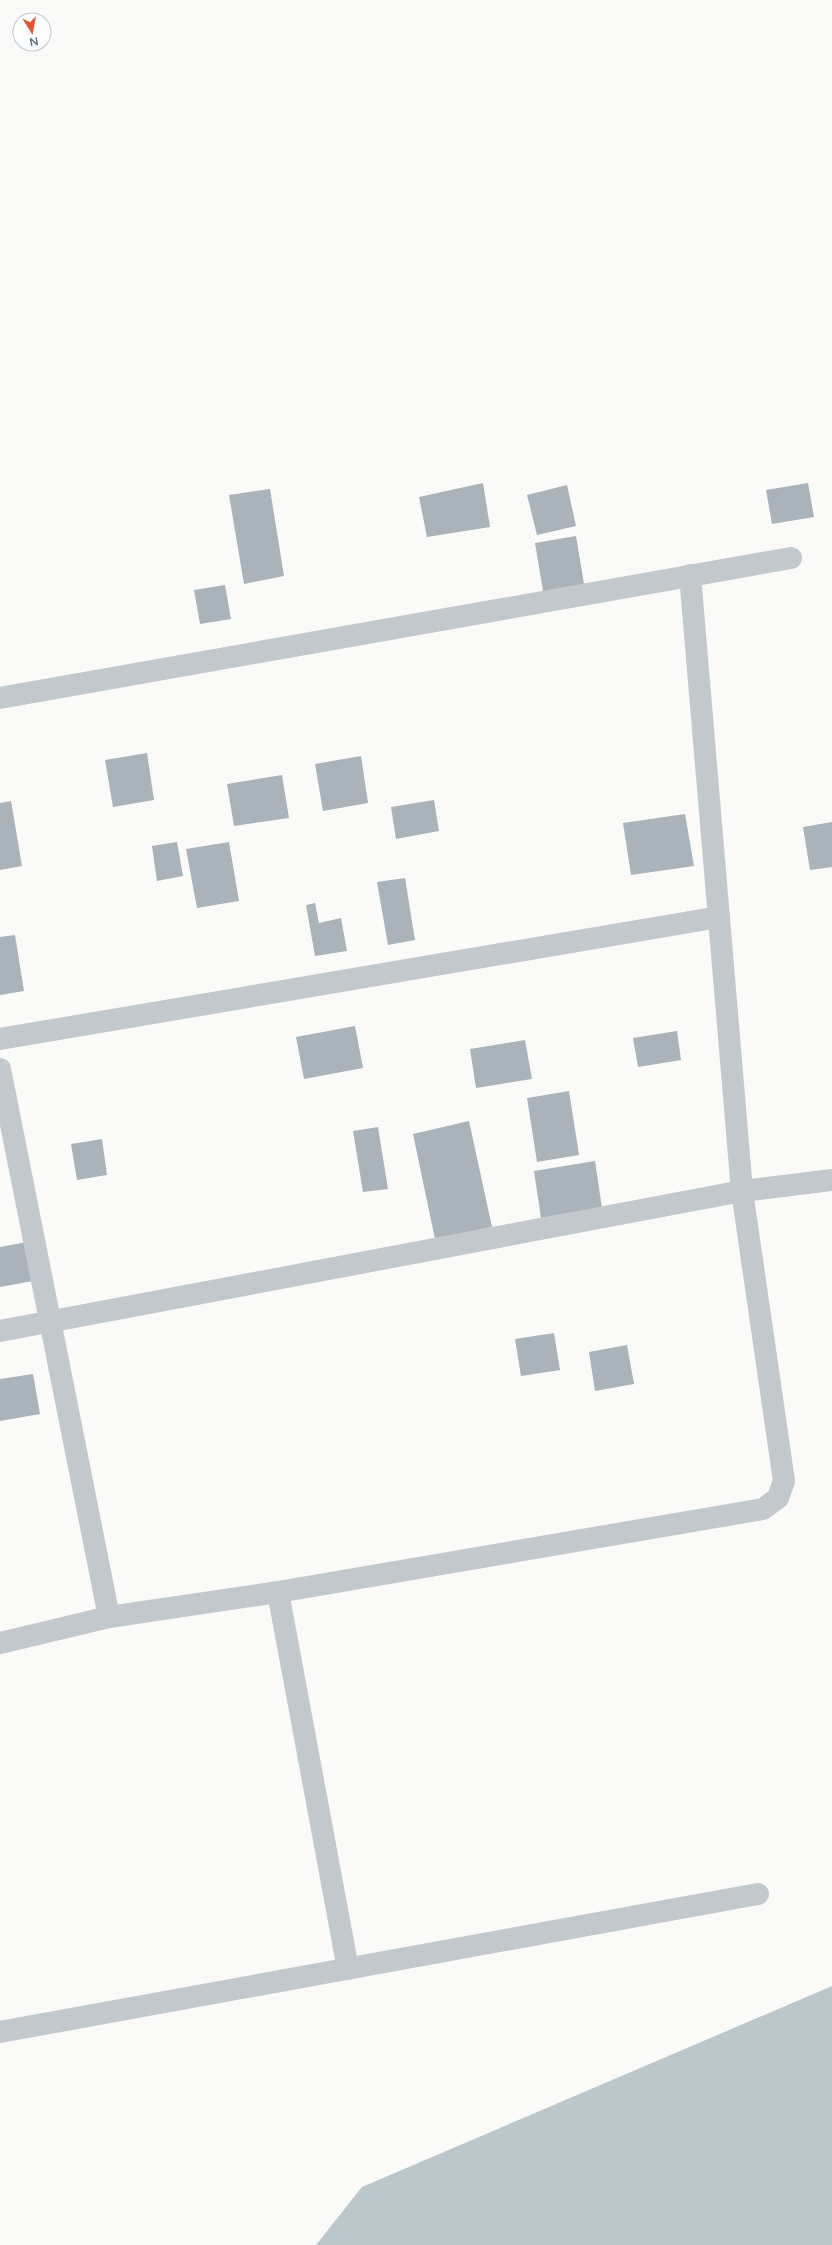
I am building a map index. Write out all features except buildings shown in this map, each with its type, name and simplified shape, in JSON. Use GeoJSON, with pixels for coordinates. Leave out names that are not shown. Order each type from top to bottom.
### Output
{"type":"FeatureCollection","features":[{"type":"Feature","properties":{"kind":"street"},"geometry":{"type":"LineString","coordinates":[[0,698],[790,558]]}},
{"type":"Feature","properties":{"kind":"street"},"geometry":{"type":"LineString","coordinates":[[0,1643],[109,1617],[278,1592],[763,1509],[778,1498],[784,1481],[742,1191],[690,575]]}},
{"type":"Feature","properties":{"kind":"street"},"geometry":{"type":"LineString","coordinates":[[0,1039],[719,917]]}},
{"type":"Feature","properties":{"kind":"street"},"geometry":{"type":"LineString","coordinates":[[0,1069],[109,1617]]}},
{"type":"Feature","properties":{"kind":"street"},"geometry":{"type":"LineString","coordinates":[[0,1331],[742,1191],[832,1180]]}},
{"type":"Feature","properties":{"kind":"street"},"geometry":{"type":"LineString","coordinates":[[278,1592],[348,1969]]}},
{"type":"Feature","properties":{"kind":"street"},"geometry":{"type":"LineString","coordinates":[[0,2032],[758,1894]]}},
{"type":"Feature","properties":{"kind":"shaded area"},"geometry":{"type":"Polygon","coordinates":[[[832,1986],[832,2245],[316,2245],[362,2187],[832,1986]]]}}]}
